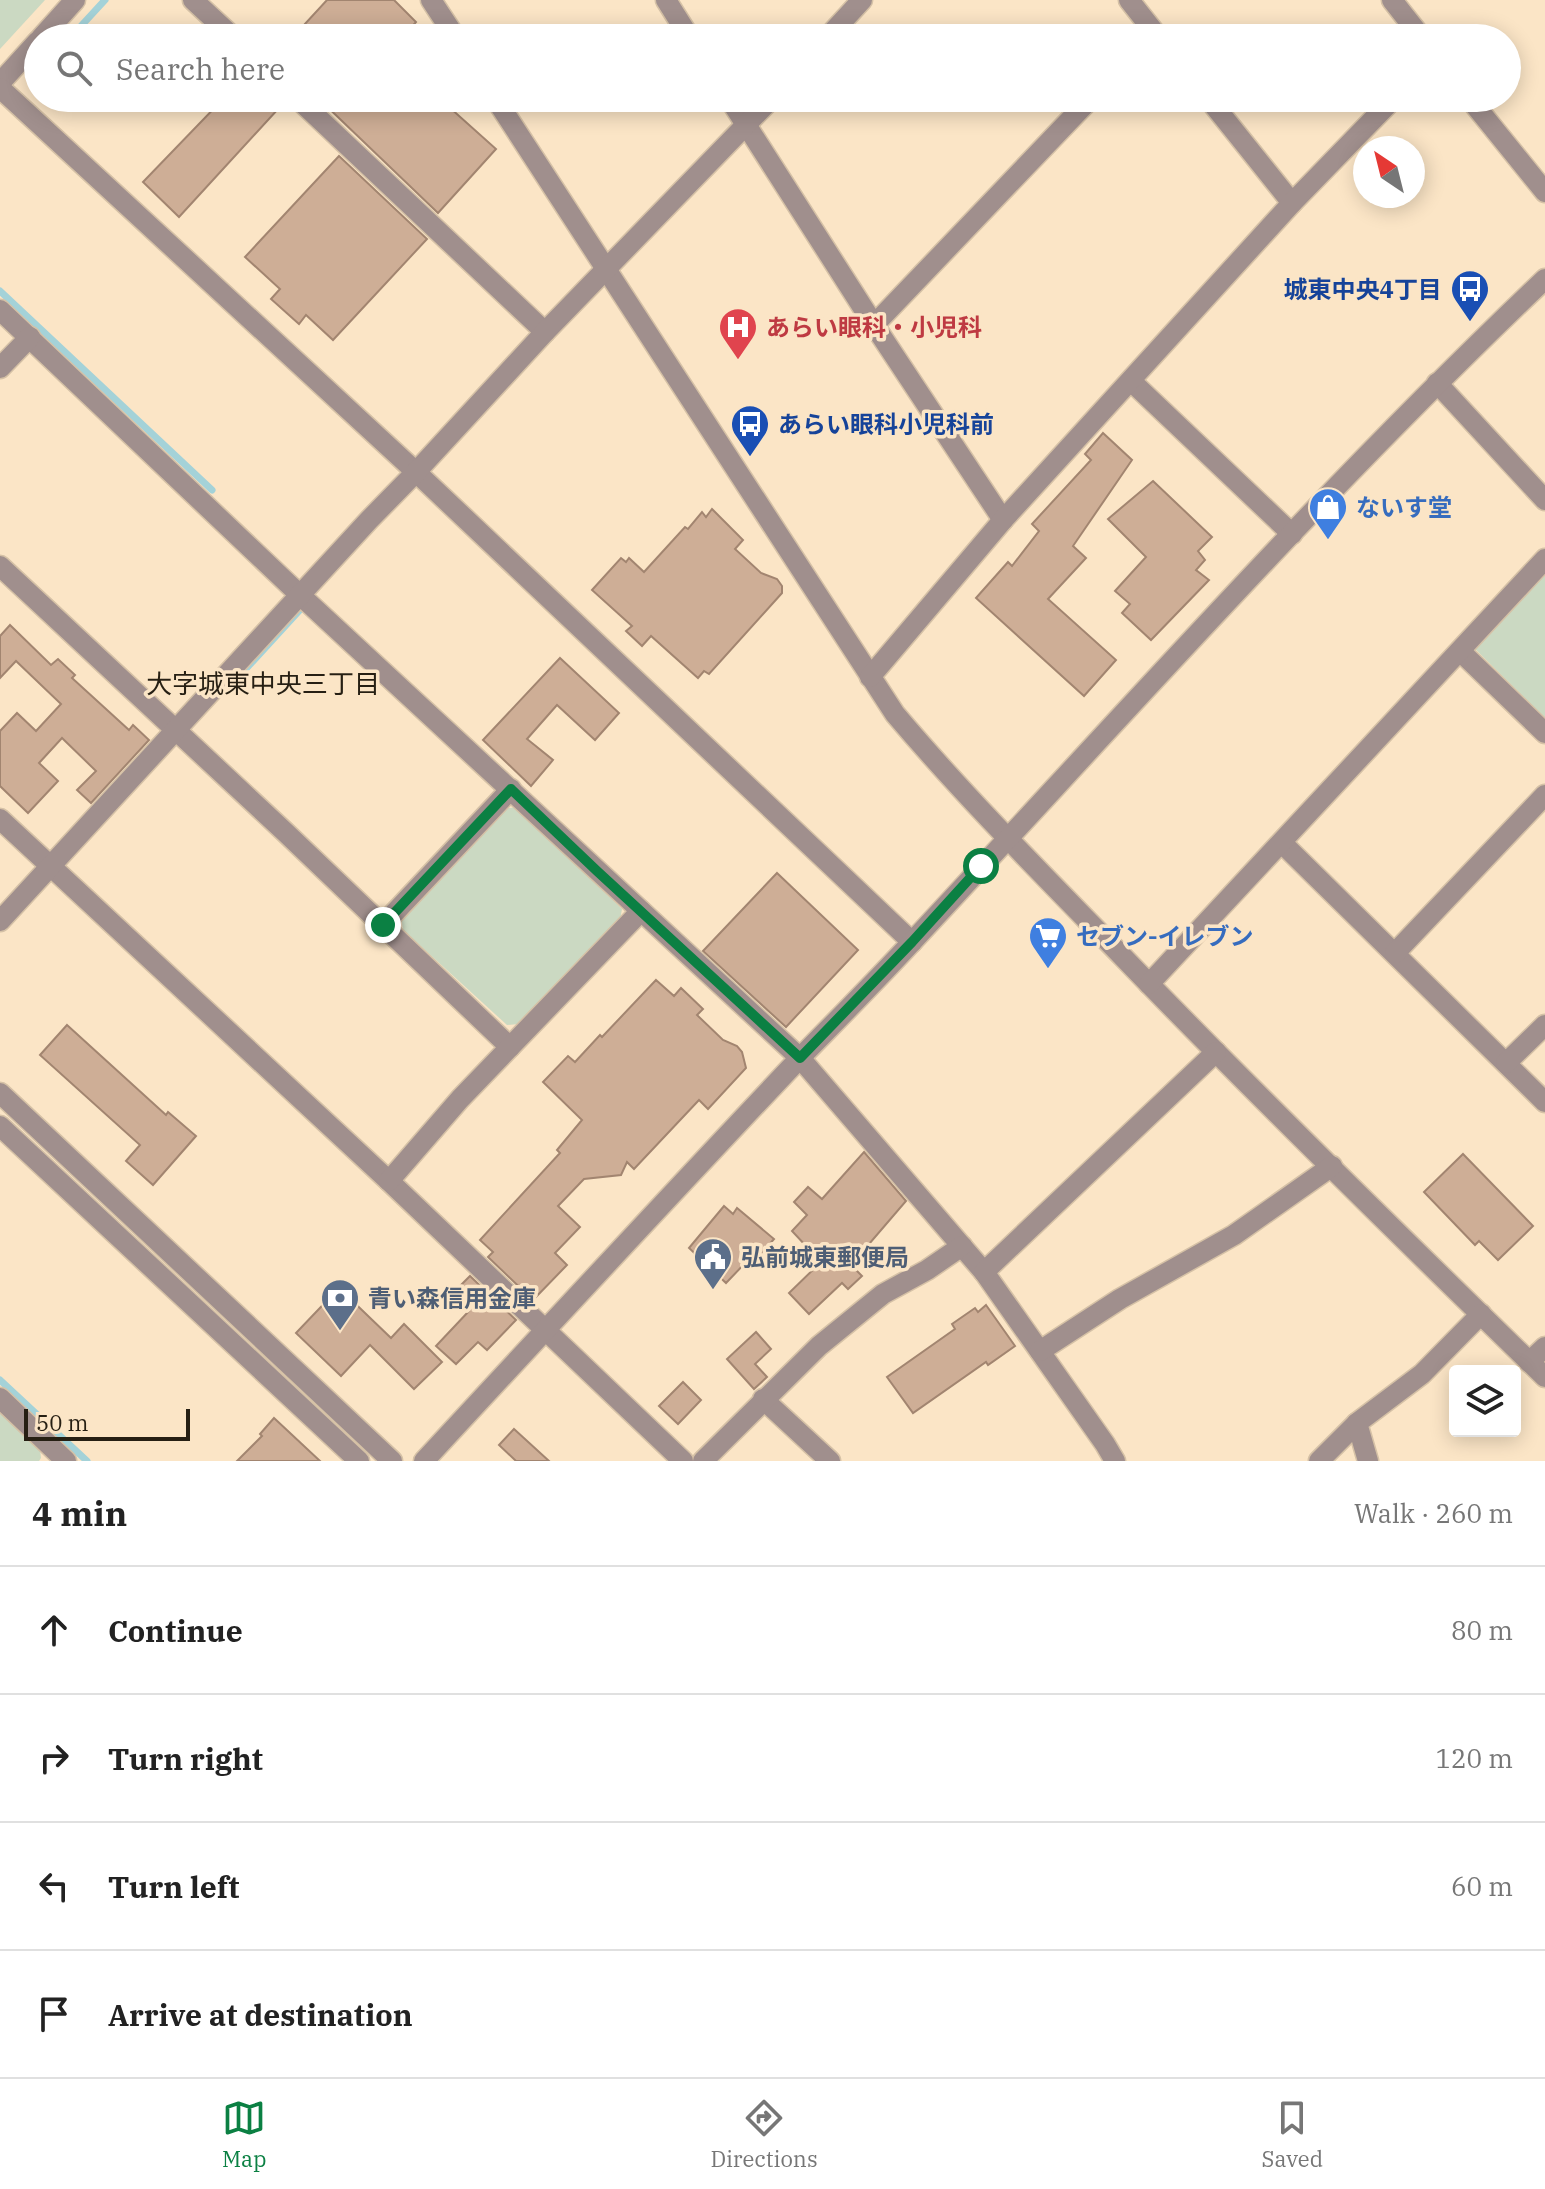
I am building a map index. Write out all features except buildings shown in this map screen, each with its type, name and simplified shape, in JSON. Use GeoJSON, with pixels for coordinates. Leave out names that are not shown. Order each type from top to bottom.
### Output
{"type":"FeatureCollection","features":[{"type":"Feature","properties":{"kind":"street"},"geometry":{"type":"LineString","coordinates":[[53,24],[75,0]]}},
{"type":"Feature","properties":{"kind":"street"},"geometry":{"type":"LineString","coordinates":[[193,0],[219,24]]}},
{"type":"Feature","properties":{"kind":"street"},"geometry":{"type":"LineString","coordinates":[[431,0],[447,24]]}},
{"type":"Feature","properties":{"kind":"street"},"geometry":{"type":"LineString","coordinates":[[666,0],[681,24]]}},
{"type":"Feature","properties":{"kind":"street"},"geometry":{"type":"LineString","coordinates":[[840,24],[862,0]]}},
{"type":"Feature","properties":{"kind":"street"},"geometry":{"type":"LineString","coordinates":[[1129,0],[1146,24]]}},
{"type":"Feature","properties":{"kind":"street"},"geometry":{"type":"LineString","coordinates":[[1392,0],[1411,24]]}},
{"type":"Feature","properties":{"kind":"street"},"geometry":{"type":"LineString","coordinates":[[24,57],[0,85],[24,107]]}},
{"type":"Feature","properties":{"kind":"street"},"geometry":{"type":"LineString","coordinates":[[29,112],[416,472],[912,942]]}},
{"type":"Feature","properties":{"kind":"street"},"geometry":{"type":"LineString","coordinates":[[312,112],[545,332]]}},
{"type":"Feature","properties":{"kind":"street"},"geometry":{"type":"LineString","coordinates":[[504,112],[895,714],[1007,838],[1149,984],[1545,1377]]}},
{"type":"Feature","properties":{"kind":"street"},"geometry":{"type":"LineString","coordinates":[[738,112],[1003,520]]}},
{"type":"Feature","properties":{"kind":"street"},"geometry":{"type":"LineString","coordinates":[[0,921],[386,501],[760,112]]}},
{"type":"Feature","properties":{"kind":"street"},"geometry":{"type":"LineString","coordinates":[[874,325],[1078,112]]}},
{"type":"Feature","properties":{"kind":"street"},"geometry":{"type":"LineString","coordinates":[[1219,112],[1292,203]]}},
{"type":"Feature","properties":{"kind":"street"},"geometry":{"type":"LineString","coordinates":[[870,677],[1003,520],[1292,203],[1380,112]]}},
{"type":"Feature","properties":{"kind":"street"},"geometry":{"type":"LineString","coordinates":[[1480,112],[1545,192]]}},
{"type":"Feature","properties":{"kind":"street"},"geometry":{"type":"LineString","coordinates":[[424,1461],[1292,534],[1437,383],[1545,279]]}},
{"type":"Feature","properties":{"kind":"street"},"geometry":{"type":"LineString","coordinates":[[0,310],[300,595],[800,1058],[984,1272],[1115,1461]]}},
{"type":"Feature","properties":{"kind":"street"},"geometry":{"type":"LineString","coordinates":[[0,368],[30,337]]}},
{"type":"Feature","properties":{"kind":"street"},"geometry":{"type":"LineString","coordinates":[[1131,381],[1292,534]]}},
{"type":"Feature","properties":{"kind":"street"},"geometry":{"type":"LineString","coordinates":[[1437,383],[1545,500]]}},
{"type":"Feature","properties":{"kind":"street"},"geometry":{"type":"LineString","coordinates":[[1149,984],[1545,559]]}},
{"type":"Feature","properties":{"kind":"street"},"geometry":{"type":"LineString","coordinates":[[0,566],[510,1047]]}},
{"type":"Feature","properties":{"kind":"street"},"geometry":{"type":"LineString","coordinates":[[1460,651],[1545,733]]}},
{"type":"Feature","properties":{"kind":"street"},"geometry":{"type":"LineString","coordinates":[[383,925],[511,789]]}},
{"type":"Feature","properties":{"kind":"street"},"geometry":{"type":"LineString","coordinates":[[1395,953],[1545,795]]}},
{"type":"Feature","properties":{"kind":"street"},"geometry":{"type":"LineString","coordinates":[[0,819],[389,1181],[683,1461]]}},
{"type":"Feature","properties":{"kind":"street"},"geometry":{"type":"LineString","coordinates":[[1282,843],[1545,1102]]}},
{"type":"Feature","properties":{"kind":"street"},"geometry":{"type":"LineString","coordinates":[[389,1181],[460,1099],[641,911]]}},
{"type":"Feature","properties":{"kind":"street"},"geometry":{"type":"LineString","coordinates":[[1506,1063],[1545,1025]]}},
{"type":"Feature","properties":{"kind":"street"},"geometry":{"type":"LineString","coordinates":[[984,1272],[1216,1052]]}},
{"type":"Feature","properties":{"kind":"street"},"geometry":{"type":"LineString","coordinates":[[0,1093],[392,1461]]}},
{"type":"Feature","properties":{"kind":"street"},"geometry":{"type":"LineString","coordinates":[[0,1126],[359,1461]]}},
{"type":"Feature","properties":{"kind":"street"},"geometry":{"type":"LineString","coordinates":[[1040,1351],[1120,1299],[1234,1235],[1332,1166]]}},
{"type":"Feature","properties":{"kind":"street"},"geometry":{"type":"LineString","coordinates":[[703,1461],[819,1346],[883,1294],[962,1246]]}},
{"type":"Feature","properties":{"kind":"street"},"geometry":{"type":"LineString","coordinates":[[1319,1461],[1357,1423],[1422,1374],[1481,1314]]}},
{"type":"Feature","properties":{"kind":"street"},"geometry":{"type":"LineString","coordinates":[[1529,1362],[1545,1347]]}},
{"type":"Feature","properties":{"kind":"street"},"geometry":{"type":"LineString","coordinates":[[0,1398],[56,1458]]}},
{"type":"Feature","properties":{"kind":"street"},"geometry":{"type":"LineString","coordinates":[[763,1399],[830,1461]]}},
{"type":"Feature","properties":{"kind":"street"},"geometry":{"type":"LineString","coordinates":[[1357,1423],[1368,1461]]}},
{"type":"Feature","properties":{"kind":"green space"},"geometry":{"type":"Polygon","coordinates":[[[0,0],[45,0],[0,49],[0,0]]]}},
{"type":"Feature","properties":{"kind":"green space"},"geometry":{"type":"Polygon","coordinates":[[[1545,574],[1545,718],[1473,647],[1545,574]]]}},
{"type":"Feature","properties":{"kind":"green space"},"geometry":{"type":"Polygon","coordinates":[[[516,807],[622,909],[620,920],[519,1024],[507,1025],[403,930],[401,915],[502,809],[516,807]]]}},
{"type":"Feature","properties":{"kind":"green space"},"geometry":{"type":"Polygon","coordinates":[[[0,1412],[40,1450],[39,1461],[0,1461],[0,1412]]]}},
{"type":"Feature","properties":{"kind":"waterway"},"geometry":{"type":"LineString","coordinates":[[83,24],[105,0]]}},
{"type":"Feature","properties":{"kind":"waterway"},"geometry":{"type":"LineString","coordinates":[[0,291],[212,490]]}},
{"type":"Feature","properties":{"kind":"waterway"},"geometry":{"type":"LineString","coordinates":[[243,672],[299,611]]}},
{"type":"Feature","properties":{"kind":"waterway"},"geometry":{"type":"LineString","coordinates":[[0,1380],[87,1461]]}},
{"type":"Feature","properties":{"kind":"place","name":"城東中央4丁目"},"geometry":{"type":"Point","coordinates":[1470,323]}},
{"type":"Feature","properties":{"kind":"place","name":"あらい眼科・小児科"},"geometry":{"type":"Point","coordinates":[738,361]}},
{"type":"Feature","properties":{"kind":"place","name":"あらい眼科小児科前"},"geometry":{"type":"Point","coordinates":[750,458]}},
{"type":"Feature","properties":{"kind":"place","name":"ないす堂"},"geometry":{"type":"Point","coordinates":[1328,541]}},
{"type":"Feature","properties":{"kind":"place","name":"セブン-イレブン"},"geometry":{"type":"Point","coordinates":[1048,970]}},
{"type":"Feature","properties":{"kind":"place","name":"弘前城東郵便局"},"geometry":{"type":"Point","coordinates":[713,1291]}},
{"type":"Feature","properties":{"kind":"place","name":"青い森信用金庫"},"geometry":{"type":"Point","coordinates":[340,1332]}},
{"type":"Feature","properties":{"kind":"district","name":"大字城東中央三丁目"},"geometry":{"type":"Point","coordinates":[263,683]}},
{"type":"Feature","properties":{"kind":"route"},"geometry":{"type":"LineString","coordinates":[[383,925],[511,789],[800,1058],[981,866]]}}]}
